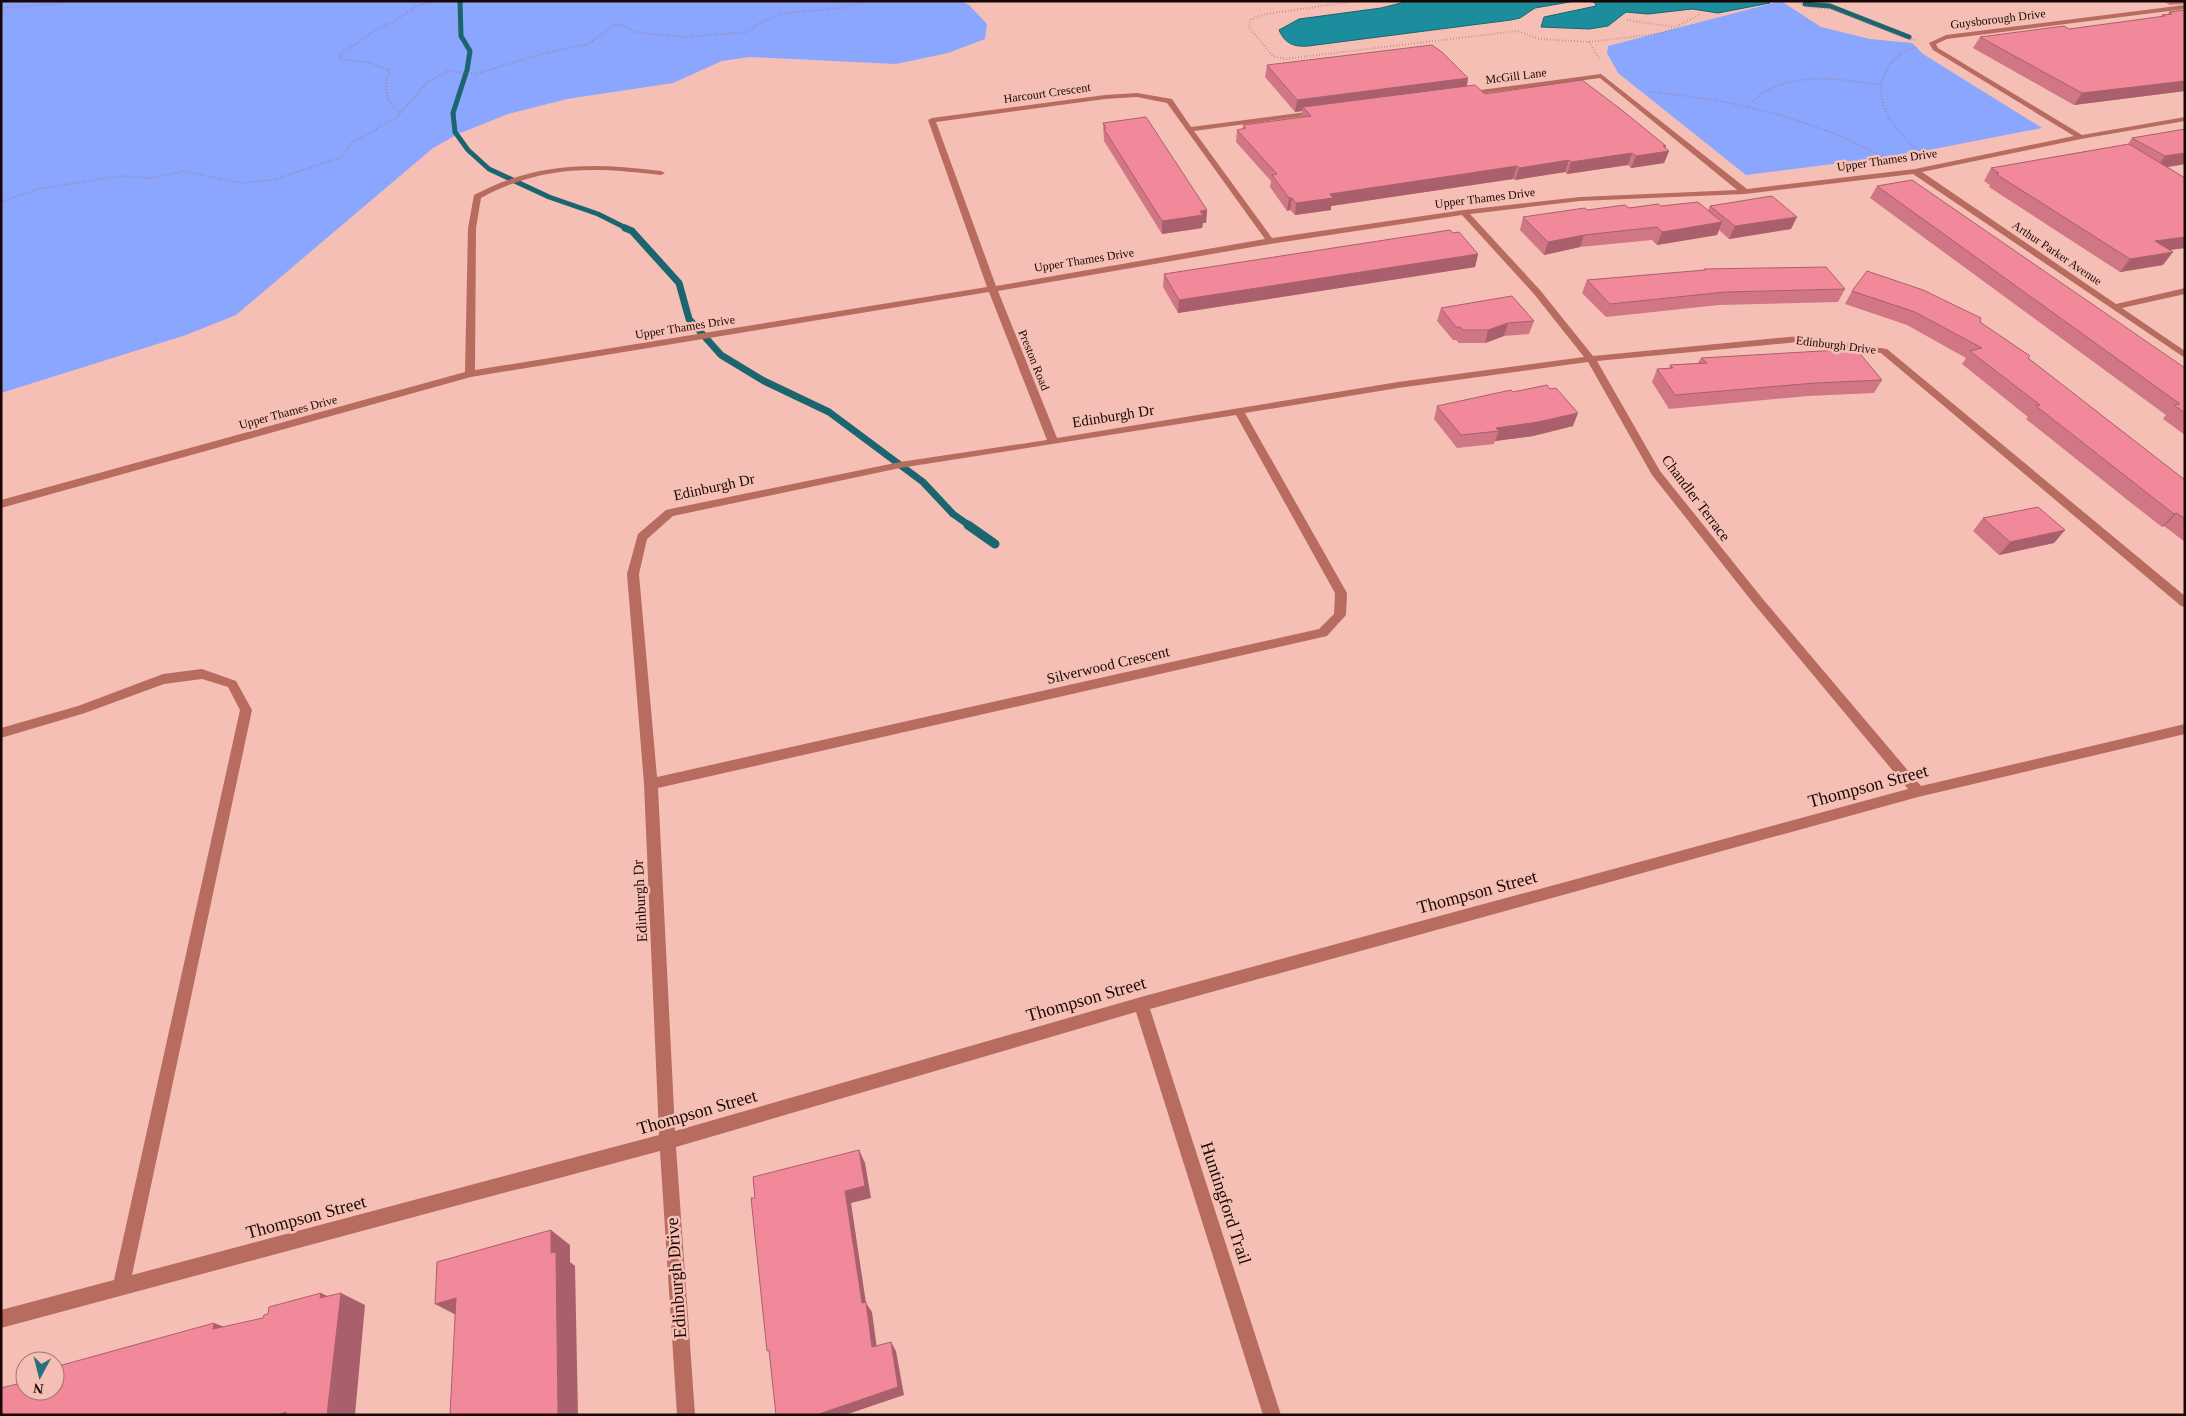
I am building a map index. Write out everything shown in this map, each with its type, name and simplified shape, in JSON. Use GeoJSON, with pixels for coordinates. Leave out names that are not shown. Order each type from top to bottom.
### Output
{"type":"FeatureCollection","features":[{"type":"Feature","properties":{"kind":"street","name":"Guysborough Drive"},"geometry":{"type":"LineString","coordinates":[[1932,44],[1946,37],[2185,7]]}},
{"type":"Feature","properties":{"kind":"street"},"geometry":{"type":"LineString","coordinates":[[1932,44],[1940,52],[2081,137]]}},
{"type":"Feature","properties":{"kind":"street"},"geometry":{"type":"LineString","coordinates":[[1601,76],[1745,192]]}},
{"type":"Feature","properties":{"kind":"street","name":"McGill Lane"},"geometry":{"type":"LineString","coordinates":[[1454,95],[1601,76]]}},
{"type":"Feature","properties":{"kind":"street","name":"Harcourt Crescent"},"geometry":{"type":"LineString","coordinates":[[992,288],[932,120],[1105,97],[1137,95],[1169,101],[1270,241]]}},
{"type":"Feature","properties":{"kind":"street"},"geometry":{"type":"LineString","coordinates":[[1190,129],[1327,111]]}},
{"type":"Feature","properties":{"kind":"street","name":"Upper Thames Drive"},"geometry":{"type":"LineString","coordinates":[[1,504],[470,374],[1270,241],[1464,212],[1580,198],[1745,192],[1915,171],[2081,137],[2185,119]]}},
{"type":"Feature","properties":{"kind":"street"},"geometry":{"type":"LineString","coordinates":[[470,374],[472,228],[478,197],[497,185],[534,174],[573,167],[612,166],[661,173]]}},
{"type":"Feature","properties":{"kind":"street","name":"Arthur Parker Avenue"},"geometry":{"type":"LineString","coordinates":[[1915,171],[2185,355]]}},
{"type":"Feature","properties":{"kind":"street","name":"Chandler Terrace"},"geometry":{"type":"LineString","coordinates":[[1464,212],[1537,292],[1591,359],[1656,473],[1758,601],[1918,792]]}},
{"type":"Feature","properties":{"kind":"street","name":"Preston Road"},"geometry":{"type":"LineString","coordinates":[[992,288],[1053,442]]}},
{"type":"Feature","properties":{"kind":"street"},"geometry":{"type":"LineString","coordinates":[[2114,307],[2185,291]]}},
{"type":"Feature","properties":{"kind":"street","name":"Edinburgh Drive"},"geometry":{"type":"LineString","coordinates":[[1398,385],[1591,359],[1799,339],[1884,351],[2185,603]]}},
{"type":"Feature","properties":{"kind":"street","name":"Edinburgh Dr"},"geometry":{"type":"LineString","coordinates":[[667,1142],[651,784],[633,574],[642,537],[670,512],[900,465],[1053,442],[1398,385]]}},
{"type":"Feature","properties":{"kind":"street","name":"Silverwood Crescent"},"geometry":{"type":"LineString","coordinates":[[651,784],[1323,633],[1340,615],[1341,593],[1239,411]]}},
{"type":"Feature","properties":{"kind":"street"},"geometry":{"type":"LineString","coordinates":[[1,733],[81,710],[163,679],[202,674],[232,684],[246,710],[121,1287]]}},
{"type":"Feature","properties":{"kind":"street","name":"Thompson Street"},"geometry":{"type":"LineString","coordinates":[[1,1319],[667,1142],[1141,1004],[1918,792],[2185,729]]}},
{"type":"Feature","properties":{"kind":"street","name":"Huntingford Trail"},"geometry":{"type":"LineString","coordinates":[[1141,1004],[1272,1415]]}},
{"type":"Feature","properties":{"kind":"street","name":"Edinburgh Drive"},"geometry":{"type":"LineString","coordinates":[[667,1142],[686,1415]]}},
{"type":"Feature","properties":{"kind":"path"},"geometry":{"type":"LineString","coordinates":[[1,8],[56,4],[67,1]]}},
{"type":"Feature","properties":{"kind":"path"},"geometry":{"type":"LineString","coordinates":[[400,112],[395,111],[392,106],[386,88],[390,70],[370,63],[341,60],[339,56],[344,50],[355,45],[378,28],[393,22],[415,7],[430,1]]}},
{"type":"Feature","properties":{"kind":"path"},"geometry":{"type":"LineString","coordinates":[[1,202],[47,188],[120,176],[153,178],[184,171],[240,183],[273,180],[342,157],[350,144],[376,131],[397,117],[429,81],[448,71],[476,74],[538,55],[588,44],[610,26],[615,25],[622,25],[635,32],[685,37],[746,32],[762,22],[784,14],[842,8],[863,1]]}},
{"type":"Feature","properties":{"kind":"path"},"geometry":{"type":"LineString","coordinates":[[1357,1],[1266,14],[1250,19],[1248,26],[1273,56],[1284,59],[1516,31],[1540,39],[1589,42],[1664,33],[1702,14]]}},
{"type":"Feature","properties":{"kind":"path"},"geometry":{"type":"LineString","coordinates":[[1796,1],[1808,7],[1832,9],[1908,39],[1932,44]]}},
{"type":"Feature","properties":{"kind":"path"},"geometry":{"type":"LineString","coordinates":[[1628,20],[1675,27]]}},
{"type":"Feature","properties":{"kind":"path"},"geometry":{"type":"LineString","coordinates":[[1589,42],[1601,61],[1601,76]]}},
{"type":"Feature","properties":{"kind":"path"},"geometry":{"type":"LineString","coordinates":[[1932,44],[1910,48],[1900,54],[1886,69],[1880,85],[1883,106],[1896,128],[1918,151],[1942,166]]}},
{"type":"Feature","properties":{"kind":"path"},"geometry":{"type":"LineString","coordinates":[[1748,106],[1759,93],[1780,84],[1826,80],[1880,85]]}},
{"type":"Feature","properties":{"kind":"path"},"geometry":{"type":"LineString","coordinates":[[1620,92],[1682,95],[1748,106],[1803,121],[1845,137],[1883,156],[1904,172]]}},
{"type":"Feature","properties":{"kind":"shaded area"},"geometry":{"type":"Polygon","coordinates":[[[1,1],[960,1],[969,5],[987,24],[985,39],[948,53],[896,64],[750,57],[722,61],[673,83],[567,99],[508,114],[458,134],[433,148],[236,315],[186,335],[1,393],[1,1]]]}},
{"type":"Feature","properties":{"kind":"shaded area"},"geometry":{"type":"Polygon","coordinates":[[[1409,1],[1575,1],[1535,8],[1520,18],[1511,20],[1308,46],[1290,44],[1284,39],[1279,30],[1299,19],[1381,8],[1409,1]]]}},
{"type":"Feature","properties":{"kind":"shaded area"},"geometry":{"type":"Polygon","coordinates":[[[1591,1],[1769,1],[1770,3],[1718,13],[1692,9],[1648,14],[1626,12],[1608,26],[1589,29],[1541,27],[1544,17],[1596,6],[1591,1]]]}},
{"type":"Feature","properties":{"kind":"shaded area"},"geometry":{"type":"Polygon","coordinates":[[[1781,1],[1821,27],[1870,39],[1912,43],[1923,54],[2042,128],[1903,155],[1746,175],[1618,73],[1607,53],[1608,46],[1781,1]]]}},
{"type":"Feature","properties":{"kind":"building"},"geometry":{"type":"Polygon","coordinates":[[[2185,10],[2185,81],[2082,93],[1980,37],[2064,26],[2069,29],[2165,16],[2162,15],[2185,10]]]}},
{"type":"Feature","properties":{"kind":"building"},"geometry":{"type":"Polygon","coordinates":[[[1432,45],[1443,53],[1468,78],[1297,100],[1267,65],[1432,45]]]}},
{"type":"Feature","properties":{"kind":"building"},"geometry":{"type":"Polygon","coordinates":[[[1582,80],[1666,146],[1663,146],[1669,151],[1636,156],[1632,153],[1571,162],[1569,160],[1519,168],[1517,166],[1330,194],[1333,198],[1296,203],[1292,198],[1289,198],[1272,175],[1277,174],[1237,130],[1246,128],[1243,125],[1311,116],[1303,107],[1475,85],[1485,94],[1582,80]]]}},
{"type":"Feature","properties":{"kind":"building"},"geometry":{"type":"Polygon","coordinates":[[[1146,117],[1207,210],[1200,211],[1203,215],[1162,221],[1104,129],[1106,128],[1103,123],[1146,117]]]}},
{"type":"Feature","properties":{"kind":"building"},"geometry":{"type":"Polygon","coordinates":[[[2185,129],[2185,153],[2165,156],[2132,138],[2185,129]]]}},
{"type":"Feature","properties":{"kind":"building"},"geometry":{"type":"Polygon","coordinates":[[[2129,144],[2185,178],[2185,237],[2155,241],[2173,252],[2130,259],[1996,174],[1999,173],[1991,168],[2129,144]]]}},
{"type":"Feature","properties":{"kind":"building"},"geometry":{"type":"Polygon","coordinates":[[[1912,180],[2185,368],[2185,413],[2174,405],[2180,404],[1877,186],[1912,180]]]}},
{"type":"Feature","properties":{"kind":"building"},"geometry":{"type":"Polygon","coordinates":[[[1772,196],[1797,217],[1735,226],[1710,206],[1772,196]]]}},
{"type":"Feature","properties":{"kind":"building"},"geometry":{"type":"Polygon","coordinates":[[[1698,202],[1722,222],[1662,232],[1657,227],[1584,235],[1548,242],[1523,217],[1585,208],[1587,210],[1625,205],[1629,208],[1698,202]]]}},
{"type":"Feature","properties":{"kind":"building"},"geometry":{"type":"Polygon","coordinates":[[[1450,230],[1453,233],[1459,232],[1478,254],[1179,300],[1164,274],[1450,230]]]}},
{"type":"Feature","properties":{"kind":"building"},"geometry":{"type":"Polygon","coordinates":[[[1826,267],[1845,289],[1725,292],[1610,304],[1587,280],[1704,269],[1826,267]]]}},
{"type":"Feature","properties":{"kind":"building"},"geometry":{"type":"Polygon","coordinates":[[[1867,271],[1923,290],[1981,318],[1980,322],[2030,356],[2028,358],[2185,480],[2185,519],[2177,513],[2174,514],[2142,489],[2036,406],[2040,405],[1970,351],[1982,348],[1915,312],[1852,291],[1867,271]]]}},
{"type":"Feature","properties":{"kind":"building"},"geometry":{"type":"Polygon","coordinates":[[[1512,296],[1534,321],[1508,323],[1488,330],[1463,330],[1460,327],[1456,327],[1441,308],[1512,296]]]}},
{"type":"Feature","properties":{"kind":"building"},"geometry":{"type":"Polygon","coordinates":[[[1856,349],[1882,380],[1815,383],[1675,395],[1657,369],[1673,368],[1670,365],[1707,363],[1701,358],[1856,349]]]}},
{"type":"Feature","properties":{"kind":"building"},"geometry":{"type":"Polygon","coordinates":[[[1547,385],[1550,389],[1556,388],[1578,413],[1538,422],[1496,428],[1499,431],[1461,435],[1437,406],[1511,390],[1513,392],[1547,385]]]}},
{"type":"Feature","properties":{"kind":"building"},"geometry":{"type":"Polygon","coordinates":[[[2038,507],[2065,530],[2010,542],[1983,518],[2038,507]]]}},
{"type":"Feature","properties":{"kind":"building"},"geometry":{"type":"Polygon","coordinates":[[[859,1150],[865,1186],[845,1191],[862,1303],[866,1302],[872,1347],[891,1342],[898,1387],[816,1415],[776,1415],[769,1350],[767,1351],[751,1198],[755,1198],[753,1177],[859,1150]]]}},
{"type":"Feature","properties":{"kind":"building"},"geometry":{"type":"Polygon","coordinates":[[[551,1230],[551,1253],[556,1252],[558,1415],[450,1415],[456,1298],[435,1304],[437,1262],[551,1230]]]}},
{"type":"Feature","properties":{"kind":"building"},"geometry":{"type":"Polygon","coordinates":[[[321,1293],[320,1298],[341,1293],[327,1415],[286,1415],[286,1412],[276,1415],[1,1415],[1,1388],[15,1384],[15,1401],[65,1401],[65,1364],[214,1323],[213,1329],[263,1318],[264,1315],[268,1314],[269,1307],[321,1293]]]}},
{"type":"Feature","properties":{"kind":"waterway"},"geometry":{"type":"LineString","coordinates":[[460,1],[461,36],[470,51],[467,70],[453,113],[455,132],[468,150],[489,169],[549,197],[598,214],[628,229]]}},
{"type":"Feature","properties":{"kind":"waterway"},"geometry":{"type":"LineString","coordinates":[[1805,4],[1830,6],[1909,37]]}},
{"type":"Feature","properties":{"kind":"waterway"},"geometry":{"type":"LineString","coordinates":[[625,228],[632,231],[679,283],[689,319],[721,355],[764,381],[829,412],[923,482],[953,514],[970,526]]}},
{"type":"Feature","properties":{"kind":"waterway"},"geometry":{"type":"LineString","coordinates":[[968,525],[995,544]]}}]}
